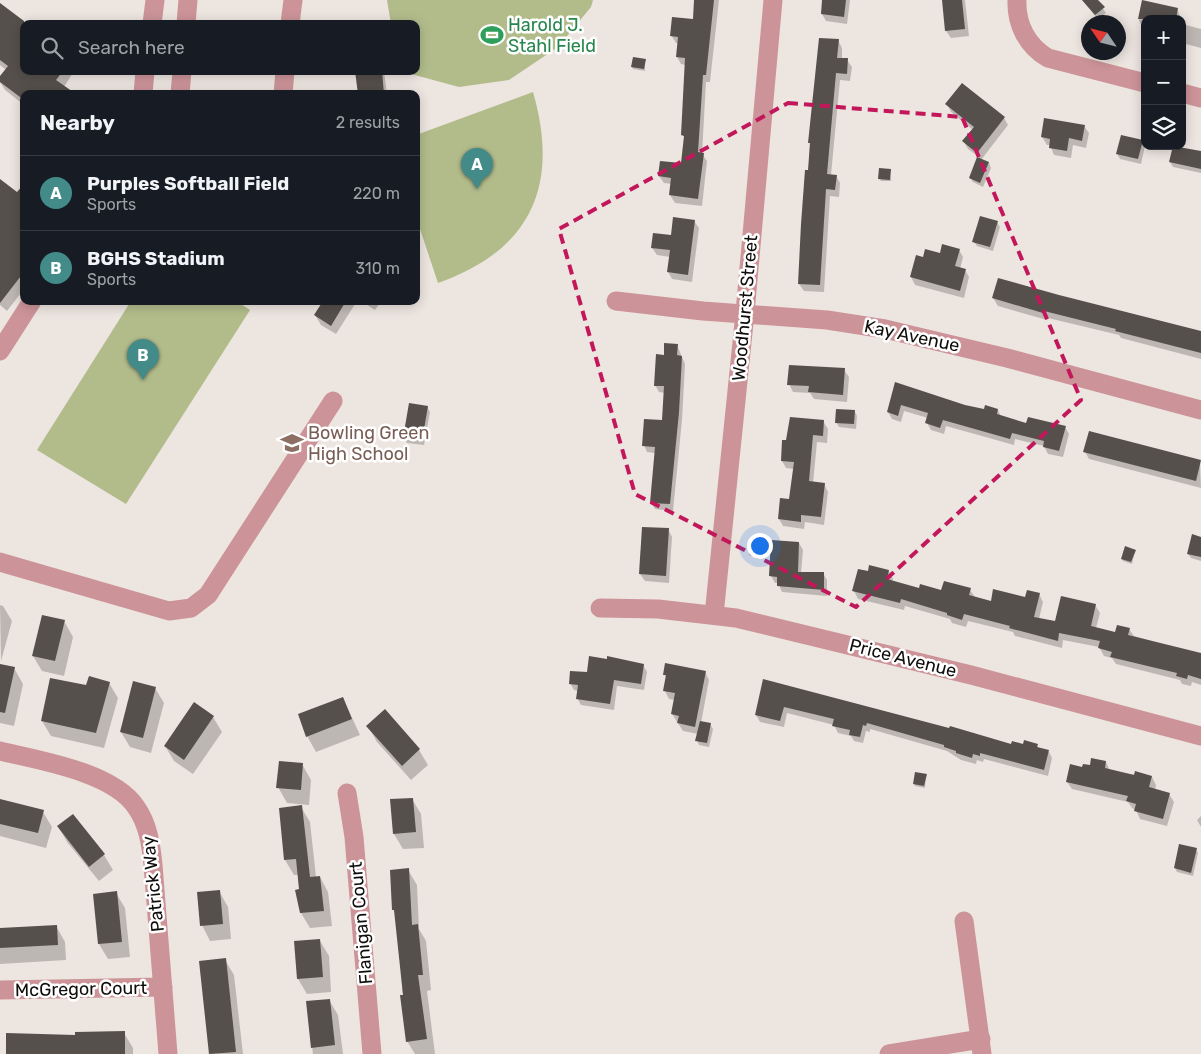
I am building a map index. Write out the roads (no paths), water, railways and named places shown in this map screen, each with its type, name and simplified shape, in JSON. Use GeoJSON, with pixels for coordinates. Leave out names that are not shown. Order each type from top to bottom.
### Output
{"type":"FeatureCollection","features":[{"type":"Feature","properties":{"kind":"street"},"geometry":{"type":"LineString","coordinates":[[152,20],[155,0]]}},
{"type":"Feature","properties":{"kind":"street"},"geometry":{"type":"LineString","coordinates":[[186,20],[188,0]]}},
{"type":"Feature","properties":{"kind":"street"},"geometry":{"type":"LineString","coordinates":[[290,20],[293,0]]}},
{"type":"Feature","properties":{"kind":"street","name":"Woodhurst Street"},"geometry":{"type":"LineString","coordinates":[[714,615],[746,313],[773,0]]}},
{"type":"Feature","properties":{"kind":"street"},"geometry":{"type":"LineString","coordinates":[[1017,0],[1017,15],[1022,30],[1030,44],[1042,55],[1141,83]]}},
{"type":"Feature","properties":{"kind":"street"},"geometry":{"type":"LineString","coordinates":[[144,90],[145,75]]}},
{"type":"Feature","properties":{"kind":"street"},"geometry":{"type":"LineString","coordinates":[[180,90],[182,75]]}},
{"type":"Feature","properties":{"kind":"street"},"geometry":{"type":"LineString","coordinates":[[283,90],[285,75]]}},
{"type":"Feature","properties":{"kind":"street"},"geometry":{"type":"LineString","coordinates":[[1186,94],[1201,98]]}},
{"type":"Feature","properties":{"kind":"street","name":"Kay Avenue"},"geometry":{"type":"LineString","coordinates":[[616,301],[704,311],[826,320],[906,333],[1201,410]]}},
{"type":"Feature","properties":{"kind":"street"},"geometry":{"type":"LineString","coordinates":[[0,352],[29,305]]}},
{"type":"Feature","properties":{"kind":"street"},"geometry":{"type":"LineString","coordinates":[[0,562],[169,611],[191,608],[208,596],[333,401]]}},
{"type":"Feature","properties":{"kind":"street","name":"Price Avenue"},"geometry":{"type":"LineString","coordinates":[[600,608],[658,609],[750,621],[971,675],[1201,736]]}},
{"type":"Feature","properties":{"kind":"street","name":"Patrick Way"},"geometry":{"type":"LineString","coordinates":[[0,751],[98,779],[115,788],[135,805],[144,820],[151,847],[168,1054]]}},
{"type":"Feature","properties":{"kind":"street","name":"Flanigan Court"},"geometry":{"type":"LineString","coordinates":[[347,792],[354,837],[372,1054]]}},
{"type":"Feature","properties":{"kind":"street"},"geometry":{"type":"LineString","coordinates":[[889,1054],[982,1047],[964,921]]}},
{"type":"Feature","properties":{"kind":"street","name":"McGregor Court"},"geometry":{"type":"LineString","coordinates":[[0,990],[110,986],[163,987]]}},
{"type":"Feature","properties":{"kind":"place","name":"Harold J. Stahl Field"},"geometry":{"type":"Point","coordinates":[492,35]}},
{"type":"Feature","properties":{"kind":"place","name":"Purples Softball Field"},"geometry":{"type":"Point","coordinates":[477,189]}},
{"type":"Feature","properties":{"kind":"place","name":"BGHS Stadium"},"geometry":{"type":"Point","coordinates":[143,380]}},
{"type":"Feature","properties":{"kind":"place","name":"Bowling Green High School"},"geometry":{"type":"Point","coordinates":[292,443]}}]}
